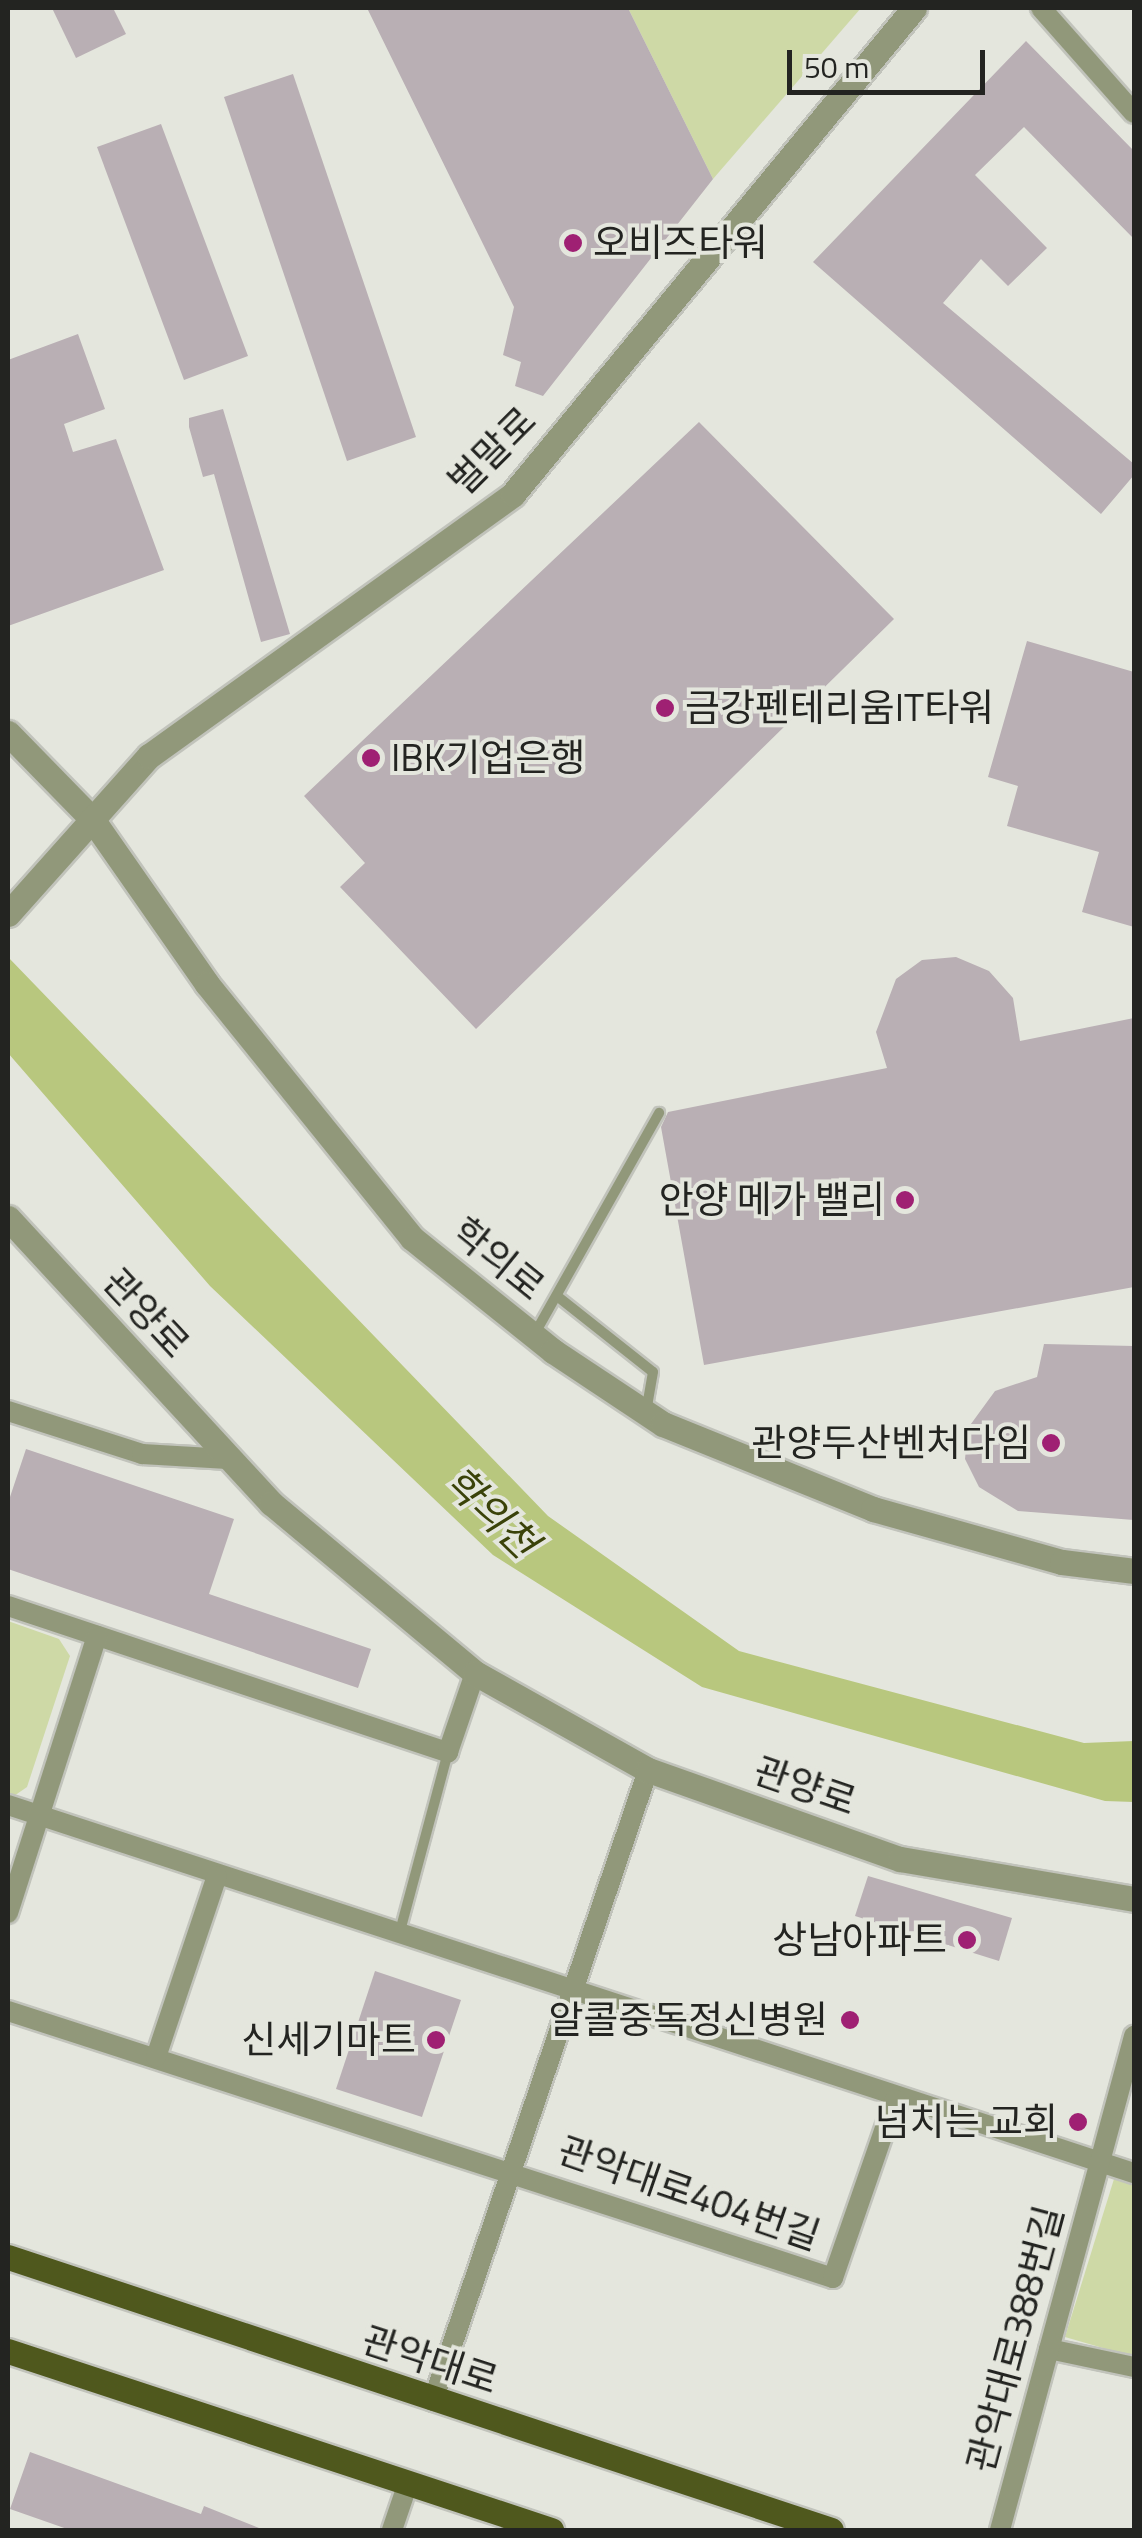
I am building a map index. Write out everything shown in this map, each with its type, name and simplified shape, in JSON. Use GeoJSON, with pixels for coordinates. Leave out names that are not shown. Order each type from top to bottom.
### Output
{"type":"FeatureCollection","features":[{"type":"Feature","properties":{"kind":"main road","name":"관악대로"},"geometry":{"type":"LineString","coordinates":[[8,2257],[433,2402],[831,2530]]}},
{"type":"Feature","properties":{"kind":"main road"},"geometry":{"type":"LineString","coordinates":[[8,2351],[550,2530]]}},
{"type":"Feature","properties":{"kind":"street","name":"벌말로"},"geometry":{"type":"LineString","coordinates":[[8,914],[45,864],[149,756],[513,494],[914,8]]}},
{"type":"Feature","properties":{"kind":"street"},"geometry":{"type":"LineString","coordinates":[[1041,8],[1134,113]]}},
{"type":"Feature","properties":{"kind":"street","name":"학의로"},"geometry":{"type":"LineString","coordinates":[[8,733],[92,819],[207,984],[412,1238],[534,1336],[646,1413],[873,1509],[1062,1562],[1134,1572]]}},
{"type":"Feature","properties":{"kind":"street","name":"관양로"},"geometry":{"type":"LineString","coordinates":[[8,1218],[228,1458],[324,1554],[475,1673],[648,1770],[955,1874],[1134,1900]]}},
{"type":"Feature","properties":{"kind":"street"},"geometry":{"type":"LineString","coordinates":[[8,1411],[142,1454],[228,1458]]}},
{"type":"Feature","properties":{"kind":"street"},"geometry":{"type":"LineString","coordinates":[[8,1606],[448,1752],[475,1673]]}},
{"type":"Feature","properties":{"kind":"street"},"geometry":{"type":"LineString","coordinates":[[8,1912],[98,1636]]}},
{"type":"Feature","properties":{"kind":"street","name":"관악대로404번길"},"geometry":{"type":"LineString","coordinates":[[433,2402],[648,1770]]}},
{"type":"Feature","properties":{"kind":"street"},"geometry":{"type":"LineString","coordinates":[[8,1805],[570,1991]]}},
{"type":"Feature","properties":{"kind":"street"},"geometry":{"type":"LineString","coordinates":[[156,2057],[217,1876]]}},
{"type":"Feature","properties":{"kind":"street","name":"관악대로388번길"},"geometry":{"type":"LineString","coordinates":[[570,1991],[1098,2165]]}},
{"type":"Feature","properties":{"kind":"street","name":"관악대로404번길"},"geometry":{"type":"LineString","coordinates":[[8,2011],[514,2171],[833,2278],[894,2099]]}},
{"type":"Feature","properties":{"kind":"street","name":"관악대로388번길"},"geometry":{"type":"LineString","coordinates":[[1000,2530],[1134,2036]]}},
{"type":"Feature","properties":{"kind":"street"},"geometry":{"type":"LineString","coordinates":[[1098,2165],[1134,2173]]}},
{"type":"Feature","properties":{"kind":"street"},"geometry":{"type":"LineString","coordinates":[[1049,2349],[1134,2368]]}},
{"type":"Feature","properties":{"kind":"street"},"geometry":{"type":"LineString","coordinates":[[392,2530],[408,2483]]}},
{"type":"Feature","properties":{"kind":"lane"},"geometry":{"type":"LineString","coordinates":[[534,1336],[659,1114]]}},
{"type":"Feature","properties":{"kind":"lane"},"geometry":{"type":"LineString","coordinates":[[556,1296],[653,1372],[646,1413]]}},
{"type":"Feature","properties":{"kind":"lane"},"geometry":{"type":"LineString","coordinates":[[399,1936],[448,1752]]}},
{"type":"Feature","properties":{"kind":"shaded area"},"geometry":{"type":"Polygon","coordinates":[[[628,8],[861,8],[713,179],[628,8]]]}},
{"type":"Feature","properties":{"kind":"shaded area"},"geometry":{"type":"Polygon","coordinates":[[[8,1621],[59,1639],[70,1656],[27,1787],[14,1796],[8,1793],[8,1621]]]}},
{"type":"Feature","properties":{"kind":"shaded area"},"geometry":{"type":"Polygon","coordinates":[[[1114,2179],[1134,2183],[1134,2357],[1065,2337],[1114,2179]]]}},
{"type":"Feature","properties":{"kind":"water","name":"학의천"},"geometry":{"type":"Polygon","coordinates":[[[8,957],[548,1516],[739,1651],[1084,1743],[1134,1741],[1134,1802],[1105,1801],[702,1687],[493,1555],[210,1286],[8,1053],[8,957]]]}},
{"type":"Feature","properties":{"kind":"building"},"geometry":{"type":"Polygon","coordinates":[[[52,8],[113,8],[126,34],[76,58],[52,8]]]}},
{"type":"Feature","properties":{"kind":"building","name":"오비즈타워"},"geometry":{"type":"Polygon","coordinates":[[[367,8],[628,8],[713,179],[543,396],[515,386],[521,362],[503,355],[514,307],[367,8]]]}},
{"type":"Feature","properties":{"kind":"building"},"geometry":{"type":"Polygon","coordinates":[[[1026,41],[1134,151],[1134,239],[1024,127],[975,175],[1047,248],[1008,286],[981,259],[943,303],[1134,464],[1134,475],[1101,514],[813,262],[1026,41]]]}},
{"type":"Feature","properties":{"kind":"building"},"geometry":{"type":"Polygon","coordinates":[[[293,74],[416,437],[347,461],[224,97],[293,74]]]}},
{"type":"Feature","properties":{"kind":"building"},"geometry":{"type":"Polygon","coordinates":[[[161,124],[248,356],[184,380],[97,147],[161,124]]]}},
{"type":"Feature","properties":{"kind":"building"},"geometry":{"type":"Polygon","coordinates":[[[78,334],[105,409],[64,424],[73,452],[116,439],[164,570],[8,626],[8,360],[78,334]]]}},
{"type":"Feature","properties":{"kind":"building"},"geometry":{"type":"Polygon","coordinates":[[[223,409],[290,634],[261,642],[214,474],[203,477],[189,427],[189,418],[223,409]]]}},
{"type":"Feature","properties":{"kind":"building","name":"금강펜테리움IT타워"},"geometry":{"type":"Polygon","coordinates":[[[699,422],[894,619],[476,1029],[340,887],[365,863],[304,796],[699,422]]]}},
{"type":"Feature","properties":{"kind":"building"},"geometry":{"type":"Polygon","coordinates":[[[1027,641],[1134,672],[1134,927],[1082,912],[1099,852],[1007,826],[1018,786],[988,777],[1027,641]]]}},
{"type":"Feature","properties":{"kind":"building","name":"안양 메가 밸리"},"geometry":{"type":"Polygon","coordinates":[[[956,957],[989,971],[1013,998],[1020,1041],[1134,1018],[1134,1287],[704,1365],[661,1127],[668,1112],[887,1068],[876,1032],[896,979],[922,960],[956,957]]]}},
{"type":"Feature","properties":{"kind":"building","name":"관양두산벤처다임"},"geometry":{"type":"Polygon","coordinates":[[[1044,1344],[1134,1346],[1134,1520],[1018,1511],[979,1487],[965,1459],[968,1428],[995,1391],[1037,1377],[1044,1344]]]}},
{"type":"Feature","properties":{"kind":"building"},"geometry":{"type":"Polygon","coordinates":[[[26,1449],[234,1519],[209,1594],[371,1649],[358,1688],[8,1569],[8,1503],[26,1449]]]}},
{"type":"Feature","properties":{"kind":"building","name":"상남아파트"},"geometry":{"type":"Polygon","coordinates":[[[868,1876],[1012,1918],[999,1961],[855,1916],[868,1876]]]}},
{"type":"Feature","properties":{"kind":"building"},"geometry":{"type":"Polygon","coordinates":[[[375,1971],[461,2000],[422,2117],[336,2089],[375,1971]]]}},
{"type":"Feature","properties":{"kind":"building"},"geometry":{"type":"Polygon","coordinates":[[[30,2452],[201,2514],[204,2506],[264,2530],[70,2530],[10,2509],[30,2452]]]}},
{"type":"Feature","properties":{"kind":"place","name":"오비즈타워"},"geometry":{"type":"Point","coordinates":[573,243]}},
{"type":"Feature","properties":{"kind":"place","name":"금강펜테리움IT타워"},"geometry":{"type":"Point","coordinates":[665,708]}},
{"type":"Feature","properties":{"kind":"place","name":"IBK기업은행"},"geometry":{"type":"Point","coordinates":[371,758]}},
{"type":"Feature","properties":{"kind":"place","name":"안양 메가 밸리"},"geometry":{"type":"Point","coordinates":[905,1200]}},
{"type":"Feature","properties":{"kind":"place","name":"관양두산벤처다임"},"geometry":{"type":"Point","coordinates":[1051,1443]}},
{"type":"Feature","properties":{"kind":"place","name":"상남아파트"},"geometry":{"type":"Point","coordinates":[967,1940]}},
{"type":"Feature","properties":{"kind":"place","name":"알콜중독정신병원"},"geometry":{"type":"Point","coordinates":[850,2020]}},
{"type":"Feature","properties":{"kind":"place","name":"신세기마트"},"geometry":{"type":"Point","coordinates":[436,2040]}},
{"type":"Feature","properties":{"kind":"place","name":"넘치는 교회"},"geometry":{"type":"Point","coordinates":[1078,2122]}}]}
